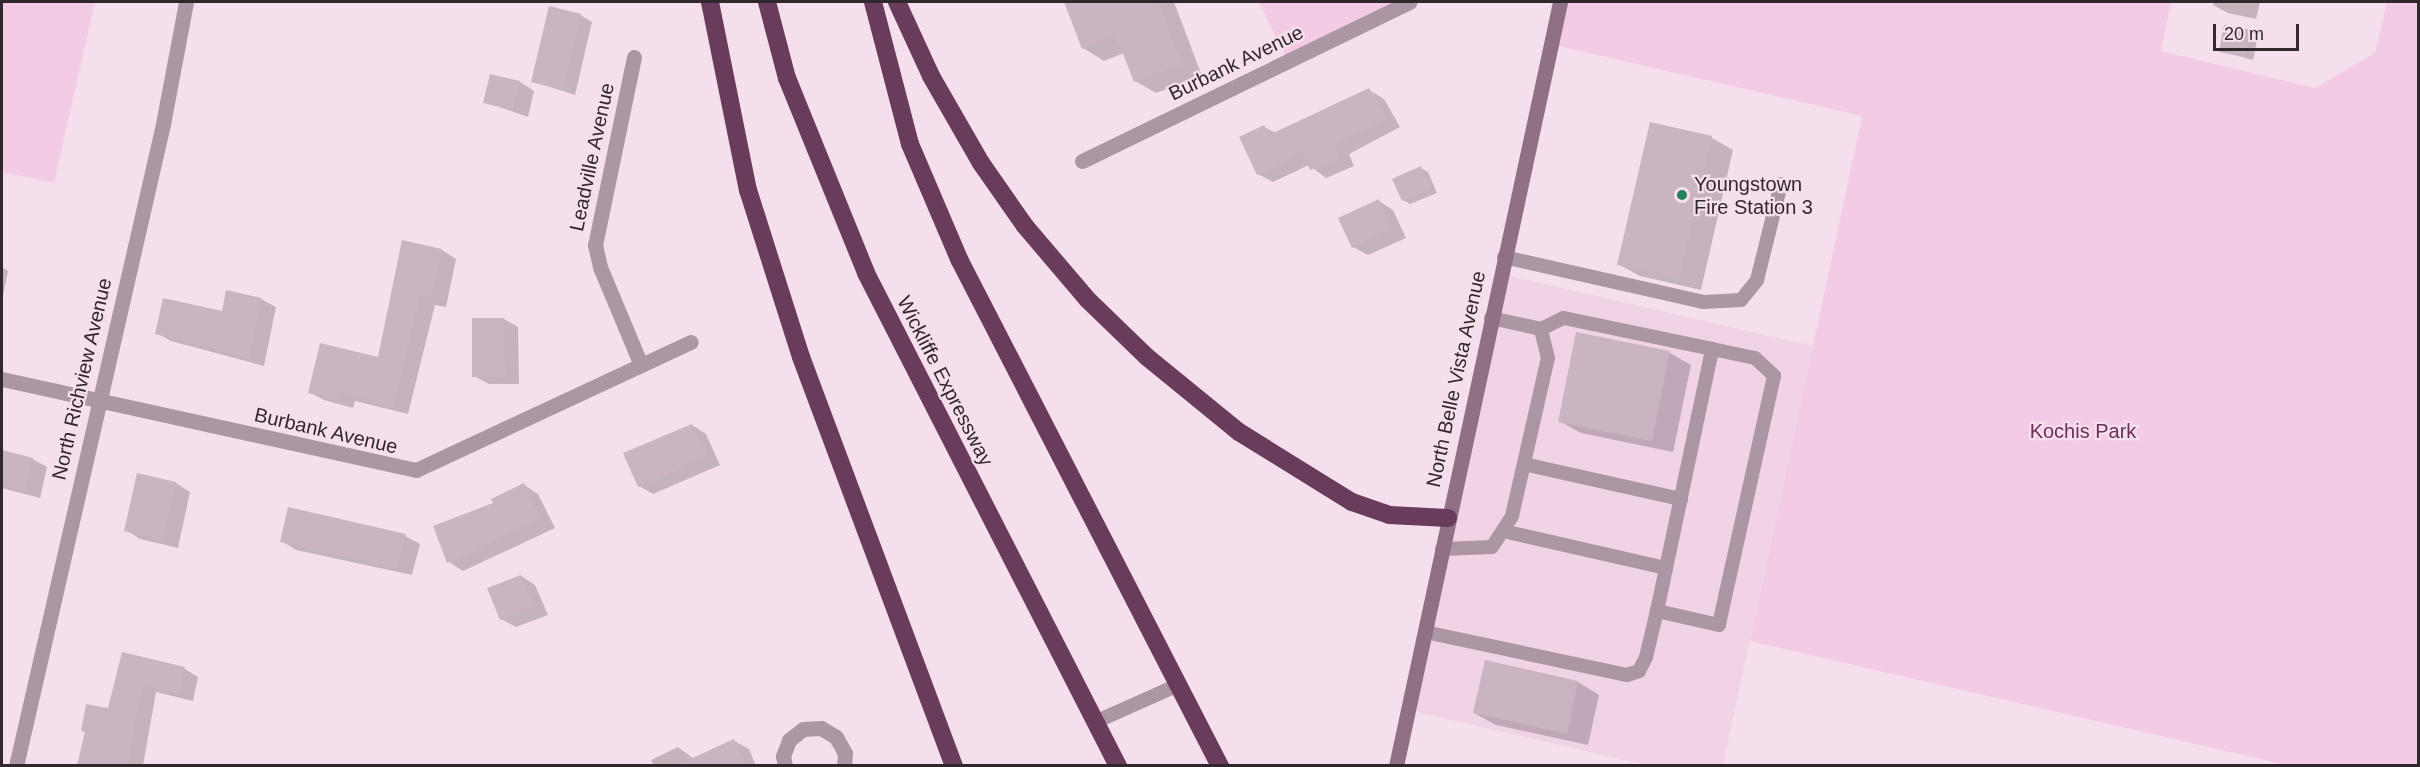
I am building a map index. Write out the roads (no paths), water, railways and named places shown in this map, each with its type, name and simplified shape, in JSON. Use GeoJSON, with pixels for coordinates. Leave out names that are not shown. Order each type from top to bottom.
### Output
{"type":"FeatureCollection","features":[{"type":"Feature","properties":{"kind":"highway"},"geometry":{"type":"LineString","coordinates":[[710,2],[748,190],[801,357],[954,765]]}},
{"type":"Feature","properties":{"kind":"highway","name":"Wickliffe Expressway"},"geometry":{"type":"LineString","coordinates":[[767,2],[788,78],[866,273],[1118,765]]}},
{"type":"Feature","properties":{"kind":"highway"},"geometry":{"type":"LineString","coordinates":[[873,2],[910,144],[942,221],[1220,765]]}},
{"type":"Feature","properties":{"kind":"highway"},"geometry":{"type":"LineString","coordinates":[[897,2],[948,105],[981,163],[1025,226],[1088,300],[1147,357],[1239,432],[1352,502],[1389,515],[1448,518]]}},
{"type":"Feature","properties":{"kind":"street","name":"North Richview Avenue"},"geometry":{"type":"LineString","coordinates":[[16,765],[97,400],[163,124],[186,2]]}},
{"type":"Feature","properties":{"kind":"street","name":"Burbank Avenue"},"geometry":{"type":"LineString","coordinates":[[1082,161],[1409,2]]}},
{"type":"Feature","properties":{"kind":"street","name":"North Belle Vista Avenue"},"geometry":{"type":"LineString","coordinates":[[1396,765],[1560,2]]}},
{"type":"Feature","properties":{"kind":"street","name":"Leadville Avenue"},"geometry":{"type":"LineString","coordinates":[[634,57],[595,245],[600,267],[641,365]]}},
{"type":"Feature","properties":{"kind":"street","name":"Burbank Avenue"},"geometry":{"type":"LineString","coordinates":[[2,379],[416,470],[691,342]]}},
{"type":"Feature","properties":{"kind":"street"},"geometry":{"type":"LineString","coordinates":[[785,765],[783,756],[789,740],[803,729],[821,728],[837,737],[845,753],[844,765]]}},
{"type":"Feature","properties":{"kind":"lane"},"geometry":{"type":"LineString","coordinates":[[1504,257],[1702,302],[1741,300],[1757,279],[1781,184]]}},
{"type":"Feature","properties":{"kind":"lane"},"geometry":{"type":"LineString","coordinates":[[1491,318],[1542,329],[1564,318],[1755,358],[1774,376],[1719,625],[1657,611]]}},
{"type":"Feature","properties":{"kind":"lane"},"geometry":{"type":"LineString","coordinates":[[1442,549],[1492,547],[1512,516],[1548,358],[1542,329]]}},
{"type":"Feature","properties":{"kind":"lane"},"geometry":{"type":"LineString","coordinates":[[1425,632],[1627,675],[1639,671],[1646,657],[1657,611],[1712,349]]}},
{"type":"Feature","properties":{"kind":"lane"},"geometry":{"type":"LineString","coordinates":[[1524,464],[1681,499]]}},
{"type":"Feature","properties":{"kind":"lane"},"geometry":{"type":"LineString","coordinates":[[1503,531],[1666,568]]}},
{"type":"Feature","properties":{"kind":"lane"},"geometry":{"type":"LineString","coordinates":[[1095,722],[1178,685]]}},
{"type":"Feature","properties":{"kind":"place","name":"Youngstown Fire Station 3"},"geometry":{"type":"Point","coordinates":[1682,195]}},
{"type":"Feature","properties":{"kind":"park label","name":"Kochis Park"},"geometry":{"type":"Point","coordinates":[2083,431]}}]}
